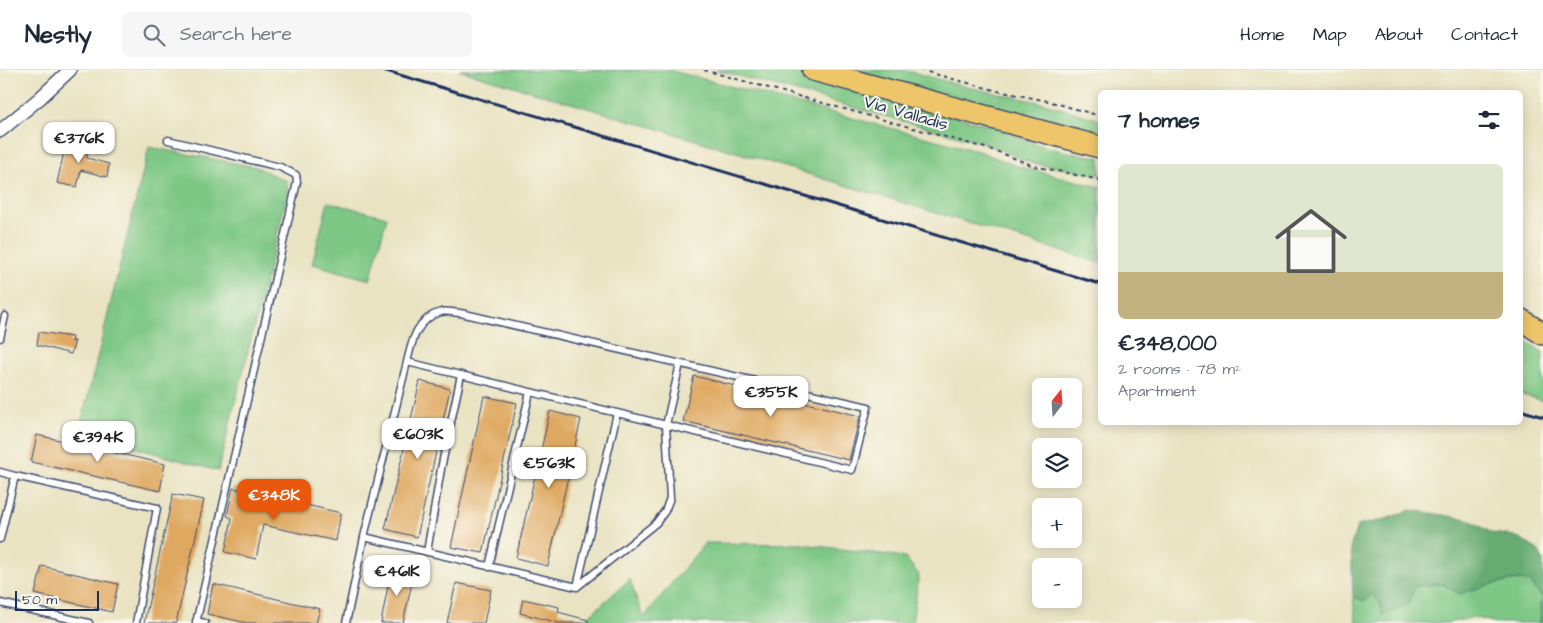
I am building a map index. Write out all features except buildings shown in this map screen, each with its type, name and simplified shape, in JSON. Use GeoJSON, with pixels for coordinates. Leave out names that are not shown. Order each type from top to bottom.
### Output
{"type":"FeatureCollection","features":[{"type":"Feature","properties":{"kind":"highway"},"geometry":{"type":"LineString","coordinates":[[813,70],[1098,146]]}},
{"type":"Feature","properties":{"kind":"highway"},"geometry":{"type":"LineString","coordinates":[[1523,321],[1543,334]]}},
{"type":"Feature","properties":{"kind":"street"},"geometry":{"type":"LineString","coordinates":[[0,131],[70,70]]}},
{"type":"Feature","properties":{"kind":"lane"},"geometry":{"type":"LineString","coordinates":[[168,140],[280,167],[296,175],[295,192],[196,622],[205,623]]}},
{"type":"Feature","properties":{"kind":"lane"},"geometry":{"type":"LineString","coordinates":[[346,623],[364,537],[414,333],[424,321],[442,311],[465,314],[868,407],[852,470],[407,362]]}},
{"type":"Feature","properties":{"kind":"lane"},"geometry":{"type":"LineString","coordinates":[[0,338],[5,316]]}},
{"type":"Feature","properties":{"kind":"lane"},"geometry":{"type":"LineString","coordinates":[[577,587],[656,523],[665,511],[670,498],[666,425],[680,364]]}},
{"type":"Feature","properties":{"kind":"lane"},"geometry":{"type":"LineString","coordinates":[[426,552],[461,375]]}},
{"type":"Feature","properties":{"kind":"lane"},"geometry":{"type":"LineString","coordinates":[[489,567],[530,392]]}},
{"type":"Feature","properties":{"kind":"lane"},"geometry":{"type":"LineString","coordinates":[[577,587],[617,412]]}},
{"type":"Feature","properties":{"kind":"lane"},"geometry":{"type":"LineString","coordinates":[[0,472],[157,508],[136,623]]}},
{"type":"Feature","properties":{"kind":"lane"},"geometry":{"type":"LineString","coordinates":[[0,539],[15,476]]}},
{"type":"Feature","properties":{"kind":"lane"},"geometry":{"type":"LineString","coordinates":[[364,537],[577,587]]}},
{"type":"Feature","properties":{"kind":"lane"},"geometry":{"type":"LineString","coordinates":[[0,603],[89,623]]}},
{"type":"Feature","properties":{"kind":"path","name":"Via Valladis"},"geometry":{"type":"LineString","coordinates":[[704,70],[996,151],[1034,166],[1098,180]]}},
{"type":"Feature","properties":{"kind":"path"},"geometry":{"type":"LineString","coordinates":[[920,70],[998,91],[1048,101],[1098,115]]}},
{"type":"Feature","properties":{"kind":"green space"},"geometry":{"type":"Polygon","coordinates":[[[459,70],[669,70],[978,151],[1017,166],[1098,186],[1098,262],[459,70]]]}},
{"type":"Feature","properties":{"kind":"green space"},"geometry":{"type":"Polygon","coordinates":[[[716,70],[783,70],[1002,129],[1050,148],[1098,157],[1098,175],[1031,163],[984,143],[716,70]]]}},
{"type":"Feature","properties":{"kind":"green space"},"geometry":{"type":"Polygon","coordinates":[[[844,70],[904,70],[972,88],[1044,103],[1098,119],[1098,136],[1076,126],[1042,116],[1002,113],[844,70]]]}},
{"type":"Feature","properties":{"kind":"green space"},"geometry":{"type":"Polygon","coordinates":[[[149,147],[256,167],[287,181],[287,195],[218,471],[79,432],[149,147]]]}},
{"type":"Feature","properties":{"kind":"green space"},"geometry":{"type":"Polygon","coordinates":[[[328,202],[387,217],[370,280],[312,264],[328,202]]]}},
{"type":"Feature","properties":{"kind":"green space"},"geometry":{"type":"Polygon","coordinates":[[[1523,341],[1543,352],[1543,401],[1523,395],[1523,341]]]}},
{"type":"Feature","properties":{"kind":"green space"},"geometry":{"type":"Polygon","coordinates":[[[1411,510],[1468,519],[1492,533],[1515,536],[1538,550],[1543,560],[1543,623],[1540,623],[1542,598],[1532,583],[1524,580],[1506,581],[1460,594],[1442,584],[1416,586],[1408,604],[1382,615],[1380,603],[1372,594],[1365,601],[1353,597],[1351,545],[1357,526],[1386,519],[1411,510]]]}},
{"type":"Feature","properties":{"kind":"green space"},"geometry":{"type":"Polygon","coordinates":[[[705,543],[801,544],[905,557],[919,575],[912,623],[596,623],[592,619],[588,623],[581,623],[630,579],[643,618],[705,543]]]}},
{"type":"Feature","properties":{"kind":"green space"},"geometry":{"type":"Polygon","coordinates":[[[1521,580],[1530,582],[1542,598],[1540,623],[1496,623],[1474,617],[1448,623],[1356,623],[1353,597],[1364,601],[1372,594],[1380,603],[1382,614],[1416,586],[1442,584],[1461,593],[1490,584],[1521,580]]]}},
{"type":"Feature","properties":{"kind":"railway"},"geometry":{"type":"LineString","coordinates":[[383,70],[1098,283]]}},
{"type":"Feature","properties":{"kind":"railway"},"geometry":{"type":"LineString","coordinates":[[1523,411],[1543,417]]}}]}
